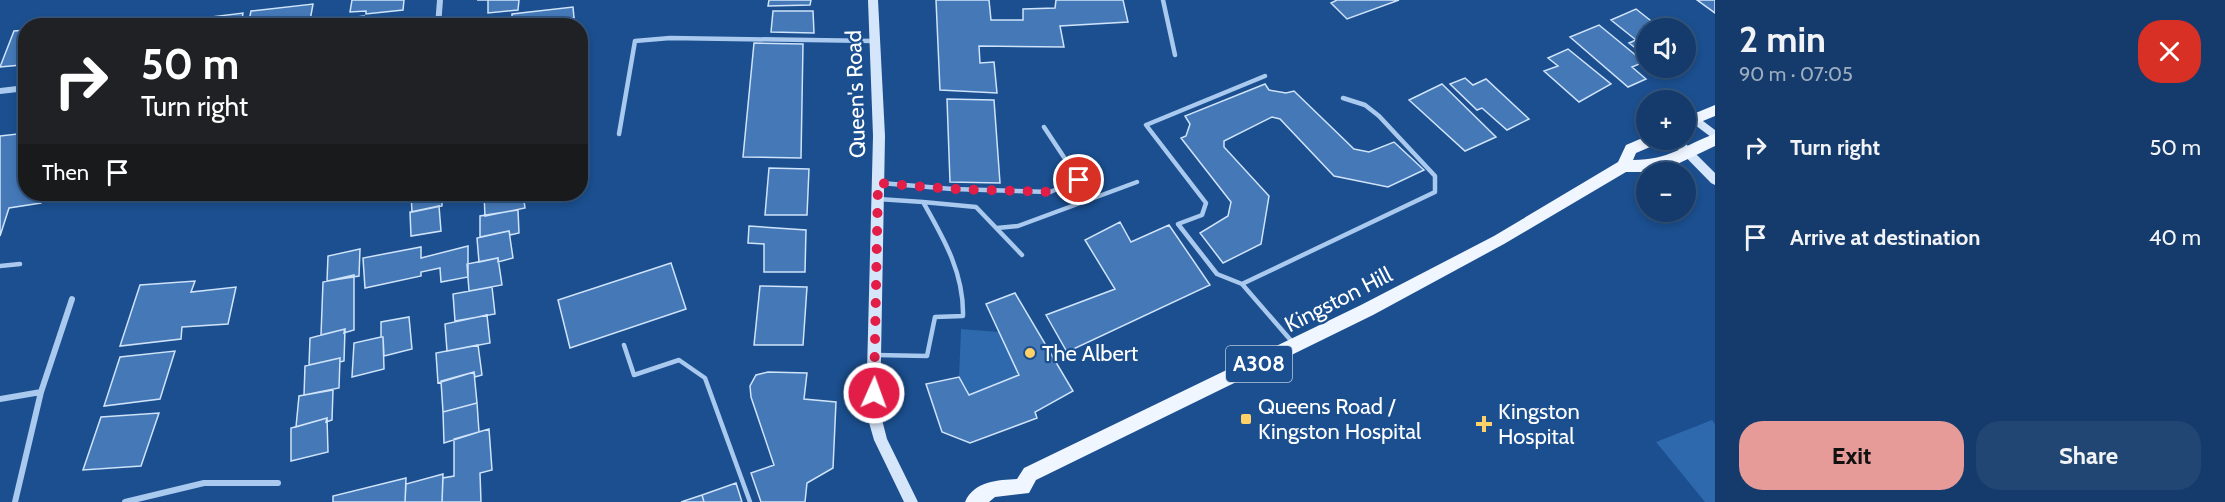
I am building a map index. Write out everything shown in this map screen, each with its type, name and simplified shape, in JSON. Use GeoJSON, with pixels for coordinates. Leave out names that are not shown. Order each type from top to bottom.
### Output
{"type":"FeatureCollection","features":[{"type":"Feature","properties":{"kind":"main road","name":"Queen's Road"},"geometry":{"type":"LineString","coordinates":[[873,0],[873,41],[879,136],[873,412],[881,440],[911,502]]}},
{"type":"Feature","properties":{"kind":"main road"},"geometry":{"type":"LineString","coordinates":[[1696,119],[1715,110]]}},
{"type":"Feature","properties":{"kind":"main road"},"geometry":{"type":"LineString","coordinates":[[1696,125],[1715,138]]}},
{"type":"Feature","properties":{"kind":"main road","name":"Kingston Hill"},"geometry":{"type":"LineString","coordinates":[[974,502],[992,489],[1023,487],[1030,474],[1296,346],[1499,240],[1624,166],[1653,166],[1688,153],[1715,138]]}},
{"type":"Feature","properties":{"kind":"main road","name":"Kingston Hill"},"geometry":{"type":"LineString","coordinates":[[1624,166],[1631,149],[1636,147]]}},
{"type":"Feature","properties":{"kind":"main road"},"geometry":{"type":"LineString","coordinates":[[1685,150],[1715,180]]}},
{"type":"Feature","properties":{"kind":"street"},"geometry":{"type":"LineString","coordinates":[[439,18],[440,0]]}},
{"type":"Feature","properties":{"kind":"street"},"geometry":{"type":"LineString","coordinates":[[0,91],[18,89]]}},
{"type":"Feature","properties":{"kind":"street"},"geometry":{"type":"LineString","coordinates":[[15,502],[41,392],[72,299]]}},
{"type":"Feature","properties":{"kind":"street"},"geometry":{"type":"LineString","coordinates":[[0,399],[41,392]]}},
{"type":"Feature","properties":{"kind":"street"},"geometry":{"type":"LineString","coordinates":[[125,502],[204,483],[278,483]]}},
{"type":"Feature","properties":{"kind":"lane"},"geometry":{"type":"LineString","coordinates":[[1163,0],[1175,55]]}},
{"type":"Feature","properties":{"kind":"lane"},"geometry":{"type":"LineString","coordinates":[[619,134],[635,42],[670,38],[873,41]]}},
{"type":"Feature","properties":{"kind":"lane"},"geometry":{"type":"LineString","coordinates":[[1265,76],[1146,125],[1206,203],[1202,214],[1178,225],[1217,274],[1242,284],[1296,346]]}},
{"type":"Feature","properties":{"kind":"lane"},"geometry":{"type":"LineString","coordinates":[[1242,284],[1435,192],[1435,176],[1379,116],[1365,105],[1343,98]]}},
{"type":"Feature","properties":{"kind":"lane"},"geometry":{"type":"LineString","coordinates":[[878,183],[952,189],[1050,192],[1079,180],[1044,128]]}},
{"type":"Feature","properties":{"kind":"lane"},"geometry":{"type":"LineString","coordinates":[[997,228],[1018,226],[1137,182]]}},
{"type":"Feature","properties":{"kind":"lane"},"geometry":{"type":"LineString","coordinates":[[878,199],[976,207],[1022,255]]}},
{"type":"Feature","properties":{"kind":"lane"},"geometry":{"type":"LineString","coordinates":[[876,355],[927,356],[935,316],[963,316],[964,299],[956,260],[923,202]]}},
{"type":"Feature","properties":{"kind":"lane"},"geometry":{"type":"LineString","coordinates":[[0,266],[20,264]]}},
{"type":"Feature","properties":{"kind":"lane"},"geometry":{"type":"LineString","coordinates":[[624,345],[634,375],[679,360],[705,378],[750,502]]}},
{"type":"Feature","properties":{"kind":"shaded area"},"geometry":{"type":"Polygon","coordinates":[[[961,329],[999,332],[1019,375],[969,395],[959,377],[961,329]]]}},
{"type":"Feature","properties":{"kind":"shaded area"},"geometry":{"type":"Polygon","coordinates":[[[1712,420],[1715,424],[1715,502],[1705,502],[1656,442],[1712,420]]]}},
{"type":"Feature","properties":{"kind":"building"},"geometry":{"type":"Polygon","coordinates":[[[352,0],[404,0],[403,10],[366,14],[366,11],[350,12],[352,0]]]}},
{"type":"Feature","properties":{"kind":"building"},"geometry":{"type":"Polygon","coordinates":[[[488,0],[519,0],[518,10],[488,13],[488,0]]]}},
{"type":"Feature","properties":{"kind":"building"},"geometry":{"type":"Polygon","coordinates":[[[769,0],[811,0],[810,5],[768,6],[769,0]]]}},
{"type":"Feature","properties":{"kind":"building"},"geometry":{"type":"Polygon","coordinates":[[[936,0],[989,0],[991,20],[1023,20],[1023,9],[1055,8],[1056,0],[1123,0],[1128,22],[1060,26],[1064,47],[979,46],[980,63],[994,62],[997,93],[940,90],[936,0]]]}},
{"type":"Feature","properties":{"kind":"building"},"geometry":{"type":"Polygon","coordinates":[[[1337,0],[1399,0],[1347,19],[1331,3],[1337,0]]]}},
{"type":"Feature","properties":{"kind":"building"},"geometry":{"type":"Polygon","coordinates":[[[1697,0],[1715,0],[1715,13],[1697,0]]]}},
{"type":"Feature","properties":{"kind":"building"},"geometry":{"type":"Polygon","coordinates":[[[313,4],[310,18],[250,18],[251,11],[313,4]]]}},
{"type":"Feature","properties":{"kind":"building"},"geometry":{"type":"Polygon","coordinates":[[[573,7],[574,18],[512,18],[512,14],[573,7]]]}},
{"type":"Feature","properties":{"kind":"building"},"geometry":{"type":"Polygon","coordinates":[[[1636,9],[1647,18],[1636,18],[1636,40],[1611,20],[1636,9]]]}},
{"type":"Feature","properties":{"kind":"building"},"geometry":{"type":"Polygon","coordinates":[[[773,11],[813,11],[814,33],[771,32],[773,11]]]}},
{"type":"Feature","properties":{"kind":"building"},"geometry":{"type":"Polygon","coordinates":[[[243,13],[242,18],[203,18],[243,13]]]}},
{"type":"Feature","properties":{"kind":"building"},"geometry":{"type":"Polygon","coordinates":[[[1599,25],[1636,55],[1636,65],[1632,67],[1636,70],[1636,78],[1646,79],[1628,87],[1570,37],[1599,25]]]}},
{"type":"Feature","properties":{"kind":"building"},"geometry":{"type":"Polygon","coordinates":[[[14,31],[18,31],[18,65],[0,67],[14,31]]]}},
{"type":"Feature","properties":{"kind":"building"},"geometry":{"type":"Polygon","coordinates":[[[1636,40],[1636,48],[1629,43],[1636,40]]]}},
{"type":"Feature","properties":{"kind":"building"},"geometry":{"type":"Polygon","coordinates":[[[754,43],[803,44],[801,158],[743,157],[754,43]]]}},
{"type":"Feature","properties":{"kind":"building"},"geometry":{"type":"Polygon","coordinates":[[[1568,49],[1611,84],[1579,102],[1544,71],[1558,66],[1548,58],[1568,49]]]}},
{"type":"Feature","properties":{"kind":"building"},"geometry":{"type":"Polygon","coordinates":[[[1465,78],[1473,85],[1486,79],[1529,119],[1507,130],[1482,108],[1477,110],[1450,84],[1465,78]]]}},
{"type":"Feature","properties":{"kind":"building"},"geometry":{"type":"Polygon","coordinates":[[[1265,84],[1269,90],[1286,93],[1294,91],[1354,149],[1369,152],[1394,142],[1424,170],[1388,187],[1334,176],[1280,119],[1272,117],[1224,141],[1224,147],[1269,196],[1261,244],[1223,263],[1200,233],[1228,216],[1231,202],[1181,138],[1186,136],[1190,124],[1185,116],[1265,84]]]}},
{"type":"Feature","properties":{"kind":"building"},"geometry":{"type":"Polygon","coordinates":[[[1442,84],[1496,137],[1465,151],[1409,100],[1442,84]]]}},
{"type":"Feature","properties":{"kind":"building"},"geometry":{"type":"Polygon","coordinates":[[[947,99],[994,100],[1000,183],[950,182],[947,99]]]}},
{"type":"Feature","properties":{"kind":"building"},"geometry":{"type":"Polygon","coordinates":[[[18,134],[18,201],[42,201],[41,203],[9,208],[0,236],[0,136],[18,134]]]}},
{"type":"Feature","properties":{"kind":"building"},"geometry":{"type":"Polygon","coordinates":[[[769,168],[809,169],[807,215],[765,215],[769,168]]]}},
{"type":"Feature","properties":{"kind":"building"},"geometry":{"type":"Polygon","coordinates":[[[411,201],[442,201],[442,206],[412,212],[411,201]]]}},
{"type":"Feature","properties":{"kind":"building"},"geometry":{"type":"Polygon","coordinates":[[[484,201],[524,201],[525,208],[485,216],[484,201]]]}},
{"type":"Feature","properties":{"kind":"building"},"geometry":{"type":"Polygon","coordinates":[[[439,206],[441,231],[411,236],[410,212],[439,206]]]}},
{"type":"Feature","properties":{"kind":"building"},"geometry":{"type":"Polygon","coordinates":[[[518,210],[519,233],[510,235],[509,231],[480,237],[480,216],[518,210]]]}},
{"type":"Feature","properties":{"kind":"building"},"geometry":{"type":"Polygon","coordinates":[[[1120,222],[1131,242],[1169,225],[1210,285],[1067,352],[1046,315],[1115,289],[1085,240],[1120,222]]]}},
{"type":"Feature","properties":{"kind":"building"},"geometry":{"type":"Polygon","coordinates":[[[749,226],[806,230],[805,272],[764,272],[764,244],[748,243],[749,226]]]}},
{"type":"Feature","properties":{"kind":"building"},"geometry":{"type":"Polygon","coordinates":[[[509,231],[513,258],[498,262],[498,258],[479,262],[477,238],[509,231]]]}},
{"type":"Feature","properties":{"kind":"building"},"geometry":{"type":"Polygon","coordinates":[[[468,246],[468,277],[441,282],[440,268],[421,272],[421,276],[365,288],[363,258],[421,247],[421,258],[468,246]]]}},
{"type":"Feature","properties":{"kind":"building"},"geometry":{"type":"Polygon","coordinates":[[[360,249],[359,276],[327,281],[328,256],[360,249]]]}},
{"type":"Feature","properties":{"kind":"building"},"geometry":{"type":"Polygon","coordinates":[[[498,258],[502,285],[469,291],[467,264],[498,258]]]}},
{"type":"Feature","properties":{"kind":"building"},"geometry":{"type":"Polygon","coordinates":[[[671,263],[686,309],[570,348],[558,300],[671,263]]]}},
{"type":"Feature","properties":{"kind":"building"},"geometry":{"type":"Polygon","coordinates":[[[354,275],[354,330],[344,333],[345,329],[321,335],[323,282],[354,275]]]}},
{"type":"Feature","properties":{"kind":"building"},"geometry":{"type":"Polygon","coordinates":[[[195,281],[191,292],[236,287],[228,324],[182,327],[181,339],[120,346],[140,285],[195,281]]]}},
{"type":"Feature","properties":{"kind":"building"},"geometry":{"type":"Polygon","coordinates":[[[760,286],[807,287],[803,345],[754,345],[760,286]]]}},
{"type":"Feature","properties":{"kind":"building"},"geometry":{"type":"Polygon","coordinates":[[[492,287],[495,314],[455,321],[453,294],[492,287]]]}},
{"type":"Feature","properties":{"kind":"building","name":"The Albert"},"geometry":{"type":"Polygon","coordinates":[[[1015,293],[1073,391],[1035,412],[1037,418],[970,443],[942,432],[926,384],[959,377],[969,395],[1019,375],[986,304],[1015,293]]]}},
{"type":"Feature","properties":{"kind":"building"},"geometry":{"type":"Polygon","coordinates":[[[487,315],[490,343],[447,351],[445,324],[487,315]]]}},
{"type":"Feature","properties":{"kind":"building"},"geometry":{"type":"Polygon","coordinates":[[[409,317],[412,349],[384,356],[381,322],[409,317]]]}},
{"type":"Feature","properties":{"kind":"building"},"geometry":{"type":"Polygon","coordinates":[[[345,329],[344,361],[340,362],[340,358],[309,365],[310,338],[345,329]]]}},
{"type":"Feature","properties":{"kind":"building"},"geometry":{"type":"Polygon","coordinates":[[[383,337],[384,369],[352,377],[354,343],[383,337]]]}},
{"type":"Feature","properties":{"kind":"building"},"geometry":{"type":"Polygon","coordinates":[[[478,345],[482,375],[475,377],[474,372],[438,383],[436,353],[478,345]]]}},
{"type":"Feature","properties":{"kind":"building"},"geometry":{"type":"Polygon","coordinates":[[[175,351],[160,399],[104,406],[120,357],[175,351]]]}},
{"type":"Feature","properties":{"kind":"building"},"geometry":{"type":"Polygon","coordinates":[[[340,358],[339,388],[304,395],[305,366],[340,358]]]}},
{"type":"Feature","properties":{"kind":"building"},"geometry":{"type":"Polygon","coordinates":[[[474,372],[477,403],[443,412],[441,381],[474,372]]]}},
{"type":"Feature","properties":{"kind":"building"},"geometry":{"type":"Polygon","coordinates":[[[768,372],[807,373],[804,399],[836,402],[833,468],[807,483],[805,502],[761,502],[751,473],[774,465],[751,397],[750,386],[756,375],[768,372]]]}},
{"type":"Feature","properties":{"kind":"building"},"geometry":{"type":"Polygon","coordinates":[[[333,390],[332,420],[326,422],[327,418],[296,427],[299,396],[333,390]]]}},
{"type":"Feature","properties":{"kind":"building"},"geometry":{"type":"Polygon","coordinates":[[[477,403],[479,432],[444,443],[443,412],[477,403]]]}},
{"type":"Feature","properties":{"kind":"building"},"geometry":{"type":"Polygon","coordinates":[[[159,413],[141,466],[83,470],[101,417],[159,413]]]}},
{"type":"Feature","properties":{"kind":"building"},"geometry":{"type":"Polygon","coordinates":[[[327,418],[328,452],[291,461],[291,428],[327,418]]]}},
{"type":"Feature","properties":{"kind":"building"},"geometry":{"type":"Polygon","coordinates":[[[489,429],[492,470],[480,473],[481,502],[442,502],[443,478],[454,476],[454,439],[489,429]]]}},
{"type":"Feature","properties":{"kind":"building"},"geometry":{"type":"Polygon","coordinates":[[[443,474],[442,502],[405,502],[406,484],[443,474]]]}},
{"type":"Feature","properties":{"kind":"building"},"geometry":{"type":"Polygon","coordinates":[[[406,478],[405,502],[333,502],[333,496],[406,478]]]}},
{"type":"Feature","properties":{"kind":"building"},"geometry":{"type":"Polygon","coordinates":[[[736,483],[742,502],[704,502],[702,495],[736,483]]]}},
{"type":"Feature","properties":{"kind":"building"},"geometry":{"type":"Polygon","coordinates":[[[702,495],[704,502],[681,502],[702,495]]]}},
{"type":"Feature","properties":{"kind":"place","name":"The Albert"},"geometry":{"type":"Point","coordinates":[1030,353]}},
{"type":"Feature","properties":{"kind":"place","name":"Queens Road / Kingston Hospital"},"geometry":{"type":"Point","coordinates":[1246,419]}},
{"type":"Feature","properties":{"kind":"place","name":"Kingston Hospital"},"geometry":{"type":"Point","coordinates":[1484,424]}},
{"type":"Feature","properties":{"kind":"route"},"geometry":{"type":"LineString","coordinates":[[874,393],[878,183],[952,189],[1050,192],[1079,180]]}}]}
